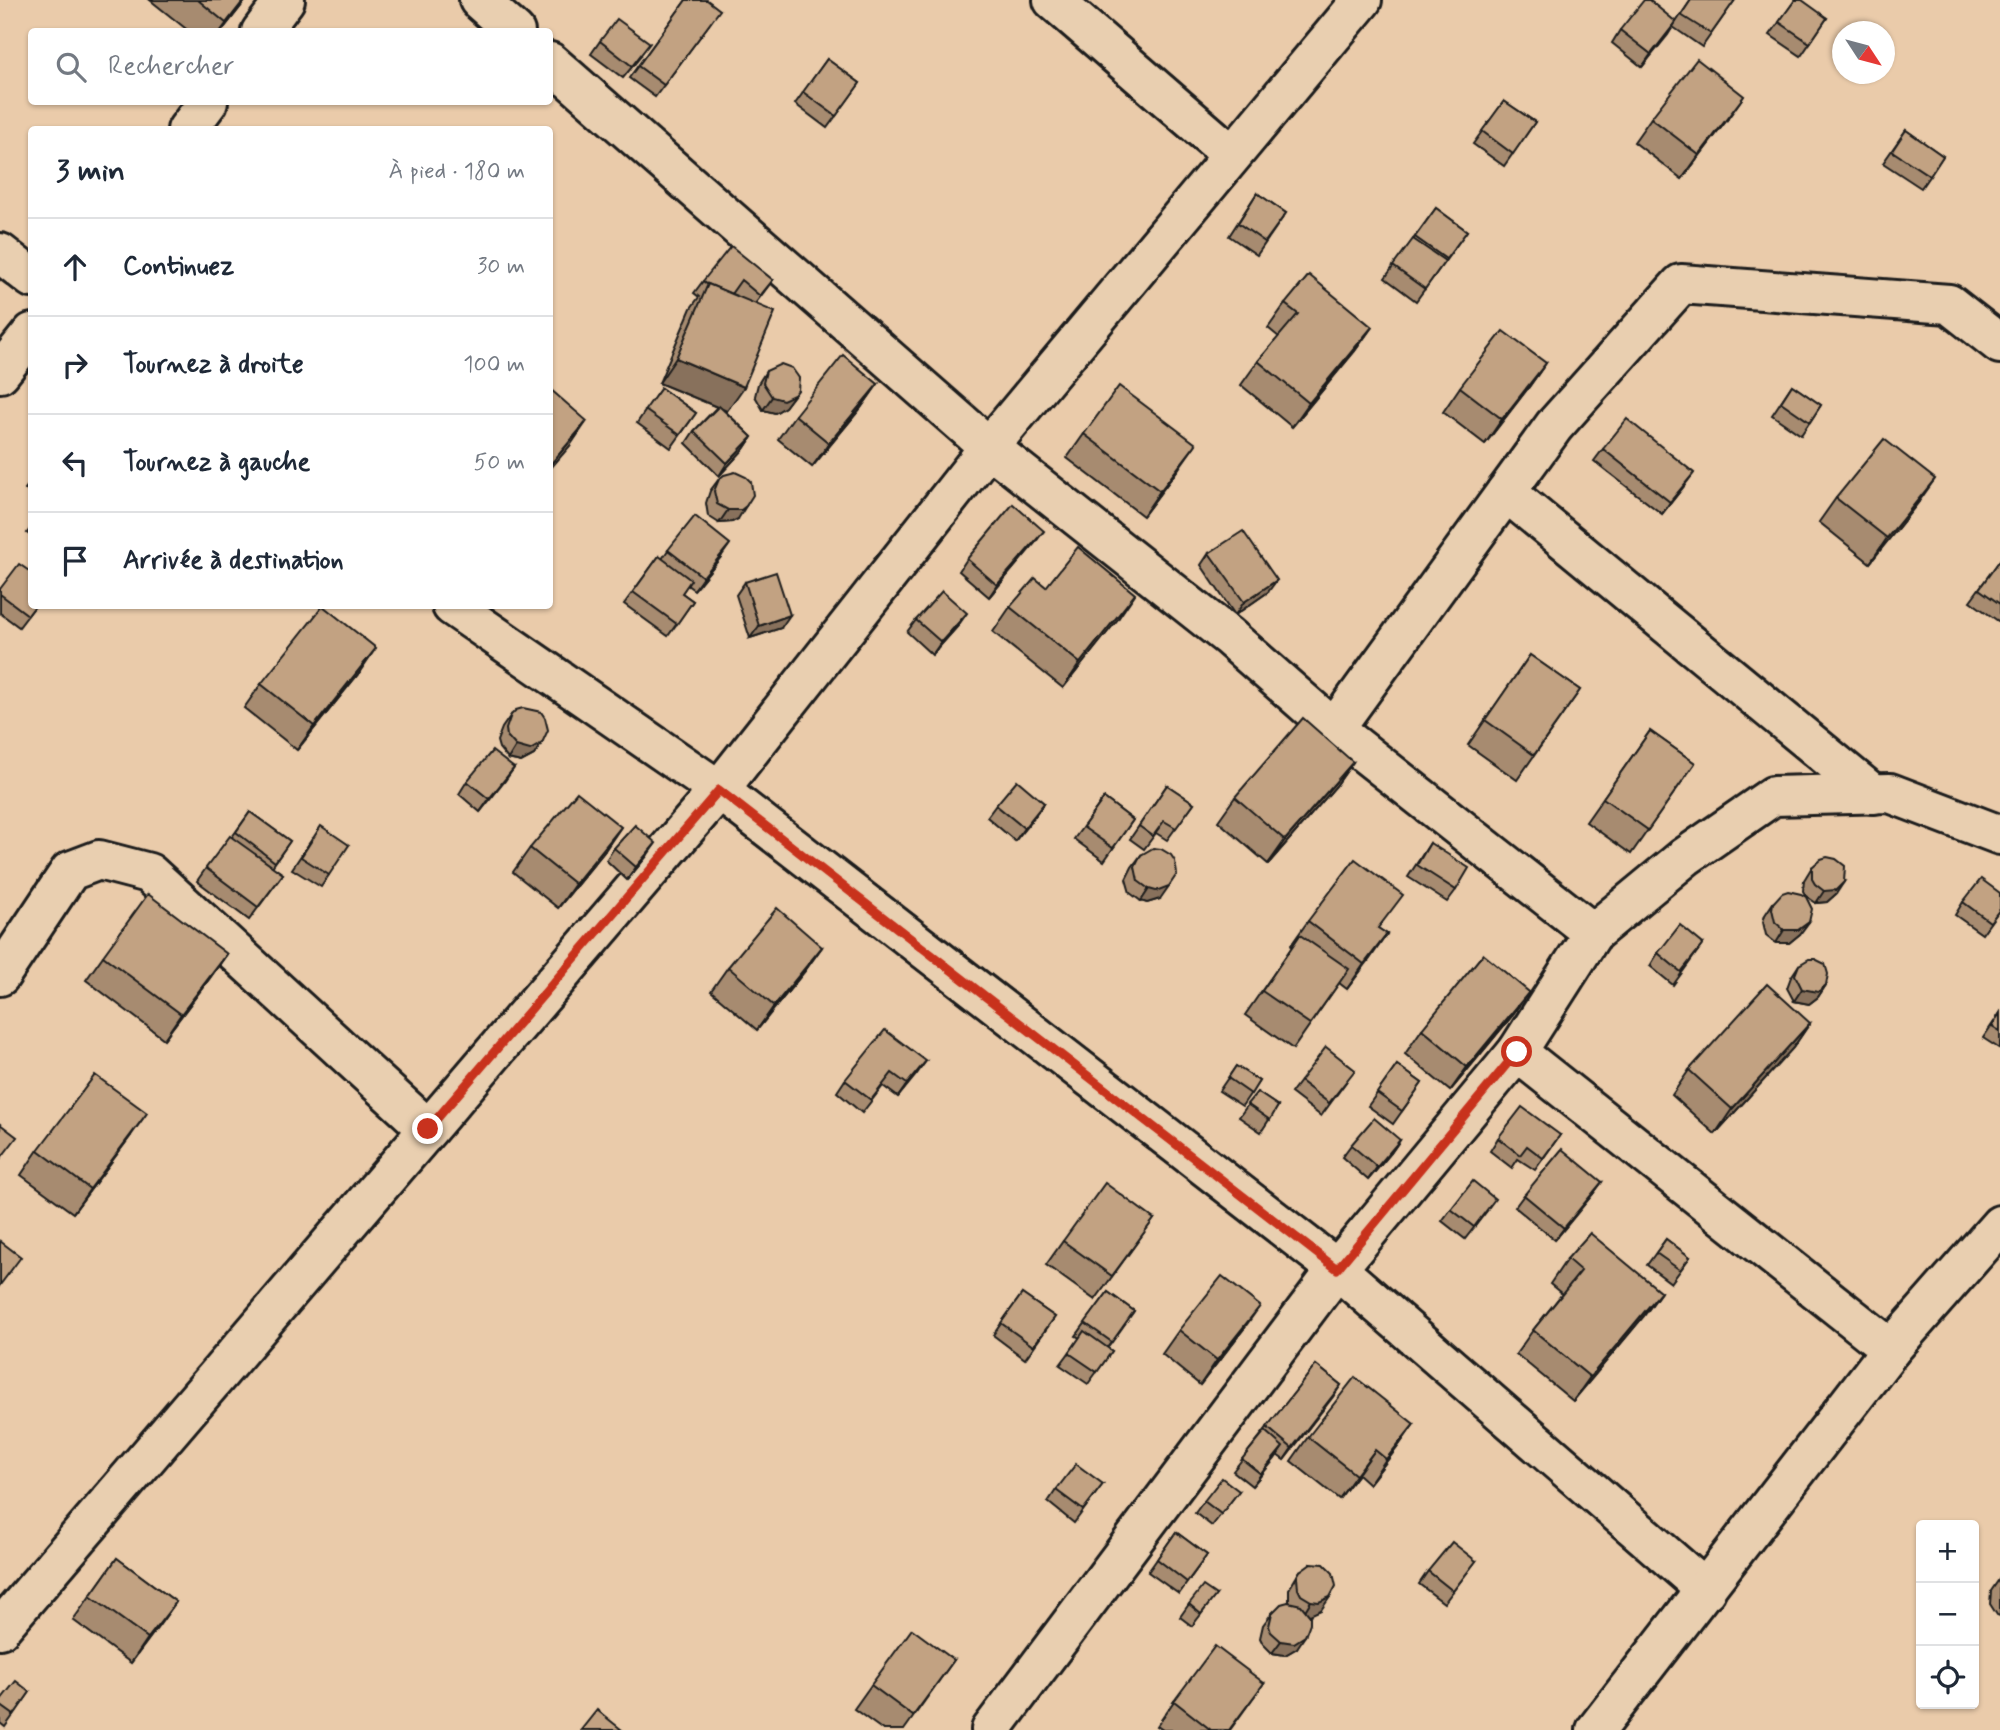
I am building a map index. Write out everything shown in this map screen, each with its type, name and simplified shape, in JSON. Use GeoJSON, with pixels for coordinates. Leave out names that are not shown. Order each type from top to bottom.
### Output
{"type":"FeatureCollection","features":[{"type":"Feature","properties":{"kind":"street"},"geometry":{"type":"LineString","coordinates":[[264,28],[285,0]]}},
{"type":"Feature","properties":{"kind":"street"},"geometry":{"type":"LineString","coordinates":[[479,0],[510,28]]}},
{"type":"Feature","properties":{"kind":"street"},"geometry":{"type":"LineString","coordinates":[[1053,0],[1232,155]]}},
{"type":"Feature","properties":{"kind":"street"},"geometry":{"type":"LineString","coordinates":[[0,1629],[719,790],[989,447],[1362,0]]}},
{"type":"Feature","properties":{"kind":"street"},"geometry":{"type":"LineString","coordinates":[[553,65],[989,447],[1228,636],[1334,729],[1593,933]]}},
{"type":"Feature","properties":{"kind":"street"},"geometry":{"type":"LineString","coordinates":[[190,126],[206,105]]}},
{"type":"Feature","properties":{"kind":"street"},"geometry":{"type":"LineString","coordinates":[[0,253],[28,275]]}},
{"type":"Feature","properties":{"kind":"street"},"geometry":{"type":"LineString","coordinates":[[1334,729],[1554,426],[1681,284],[1949,304],[2000,344]]}},
{"type":"Feature","properties":{"kind":"street"},"geometry":{"type":"LineString","coordinates":[[0,373],[28,339]]}},
{"type":"Feature","properties":{"kind":"street"},"geometry":{"type":"LineString","coordinates":[[1506,492],[1873,793]]}},
{"type":"Feature","properties":{"kind":"street"},"geometry":{"type":"LineString","coordinates":[[456,609],[719,790],[1337,1269],[1706,1590]]}},
{"type":"Feature","properties":{"kind":"street"},"geometry":{"type":"LineString","coordinates":[[991,1730],[1337,1269],[1517,1052],[1593,933],[1685,857],[1773,796],[1890,793],[2000,835]]}},
{"type":"Feature","properties":{"kind":"street"},"geometry":{"type":"LineString","coordinates":[[0,976],[70,871],[99,860],[149,873],[428,1129]]}},
{"type":"Feature","properties":{"kind":"street"},"geometry":{"type":"LineString","coordinates":[[1517,1052],[1891,1349]]}},
{"type":"Feature","properties":{"kind":"street"},"geometry":{"type":"LineString","coordinates":[[1596,1730],[1891,1349],[2000,1225]]}},
{"type":"Feature","properties":{"kind":"building"},"geometry":{"type":"Polygon","coordinates":[[[198,0],[244,0],[226,23],[198,0]]]}},
{"type":"Feature","properties":{"kind":"building"},"geometry":{"type":"Polygon","coordinates":[[[686,0],[707,0],[720,10],[664,85],[638,66],[686,0]]]}},
{"type":"Feature","properties":{"kind":"building"},"geometry":{"type":"Polygon","coordinates":[[[1644,0],[1649,0],[1676,22],[1651,54],[1620,30],[1644,0]]]}},
{"type":"Feature","properties":{"kind":"building"},"geometry":{"type":"Polygon","coordinates":[[[1691,0],[1735,0],[1711,34],[1681,15],[1691,0]]]}},
{"type":"Feature","properties":{"kind":"building"},"geometry":{"type":"Polygon","coordinates":[[[1795,0],[1802,0],[1827,18],[1810,43],[1779,22],[1795,0]]]}},
{"type":"Feature","properties":{"kind":"building"},"geometry":{"type":"Polygon","coordinates":[[[617,19],[650,43],[632,66],[600,41],[617,19]]]}},
{"type":"Feature","properties":{"kind":"building"},"geometry":{"type":"Polygon","coordinates":[[[827,59],[860,83],[836,116],[803,92],[827,59]]]}},
{"type":"Feature","properties":{"kind":"building"},"geometry":{"type":"Polygon","coordinates":[[[1697,59],[1744,96],[1699,155],[1651,118],[1697,59]]]}},
{"type":"Feature","properties":{"kind":"building"},"geometry":{"type":"Polygon","coordinates":[[[1504,101],[1535,122],[1513,154],[1482,131],[1504,101]]]}},
{"type":"Feature","properties":{"kind":"building"},"geometry":{"type":"Polygon","coordinates":[[[1906,130],[1943,156],[1930,176],[1892,151],[1906,130]]]}},
{"type":"Feature","properties":{"kind":"building"},"geometry":{"type":"Polygon","coordinates":[[[1257,193],[1286,213],[1265,242],[1238,223],[1257,193]]]}},
{"type":"Feature","properties":{"kind":"building"},"geometry":{"type":"Polygon","coordinates":[[[1436,208],[1467,231],[1446,259],[1415,237],[1436,208]]]}},
{"type":"Feature","properties":{"kind":"building"},"geometry":{"type":"Polygon","coordinates":[[[1413,239],[1445,261],[1425,289],[1393,266],[1413,239]]]}},
{"type":"Feature","properties":{"kind":"building"},"geometry":{"type":"Polygon","coordinates":[[[731,246],[773,280],[760,296],[741,280],[731,294],[703,281],[731,246]]]}},
{"type":"Feature","properties":{"kind":"building"},"geometry":{"type":"Polygon","coordinates":[[[1309,275],[1372,327],[1309,403],[1258,361],[1298,314],[1285,304],[1309,275]]]}},
{"type":"Feature","properties":{"kind":"building"},"geometry":{"type":"Polygon","coordinates":[[[708,284],[775,312],[744,387],[676,358],[708,284]]]}},
{"type":"Feature","properties":{"kind":"building"},"geometry":{"type":"Polygon","coordinates":[[[1503,331],[1546,363],[1502,419],[1460,387],[1503,331]]]}},
{"type":"Feature","properties":{"kind":"building"},"geometry":{"type":"Polygon","coordinates":[[[843,355],[878,384],[829,443],[795,415],[843,355]]]}},
{"type":"Feature","properties":{"kind":"building"},"geometry":{"type":"Polygon","coordinates":[[[781,364],[792,368],[799,378],[798,390],[783,400],[772,397],[763,383],[766,371],[781,364]]]}},
{"type":"Feature","properties":{"kind":"building"},"geometry":{"type":"Polygon","coordinates":[[[1792,385],[1821,405],[1810,422],[1781,402],[1792,385]]]}},
{"type":"Feature","properties":{"kind":"building"},"geometry":{"type":"Polygon","coordinates":[[[1119,386],[1196,444],[1160,491],[1084,434],[1119,386]]]}},
{"type":"Feature","properties":{"kind":"building"},"geometry":{"type":"Polygon","coordinates":[[[661,388],[696,413],[680,435],[645,410],[661,388]]]}},
{"type":"Feature","properties":{"kind":"building"},"geometry":{"type":"Polygon","coordinates":[[[553,392],[587,421],[553,461],[553,392]]]}},
{"type":"Feature","properties":{"kind":"building"},"geometry":{"type":"Polygon","coordinates":[[[719,406],[752,437],[727,463],[694,431],[719,406]]]}},
{"type":"Feature","properties":{"kind":"building"},"geometry":{"type":"Polygon","coordinates":[[[1627,419],[1694,473],[1670,502],[1603,449],[1627,419]]]}},
{"type":"Feature","properties":{"kind":"building"},"geometry":{"type":"Polygon","coordinates":[[[1884,439],[1935,479],[1887,538],[1836,498],[1884,439]]]}},
{"type":"Feature","properties":{"kind":"building"},"geometry":{"type":"Polygon","coordinates":[[[735,472],[751,482],[753,495],[741,510],[728,510],[717,504],[714,491],[719,479],[735,472]]]}},
{"type":"Feature","properties":{"kind":"building"},"geometry":{"type":"Polygon","coordinates":[[[1013,504],[1044,531],[997,585],[967,559],[1013,504]]]}},
{"type":"Feature","properties":{"kind":"building"},"geometry":{"type":"Polygon","coordinates":[[[695,516],[730,544],[703,577],[668,550],[695,516]]]}},
{"type":"Feature","properties":{"kind":"building"},"geometry":{"type":"Polygon","coordinates":[[[1243,531],[1277,580],[1244,602],[1209,553],[1243,531]]]}},
{"type":"Feature","properties":{"kind":"building"},"geometry":{"type":"Polygon","coordinates":[[[1078,547],[1135,594],[1080,663],[1010,607],[1035,578],[1046,587],[1078,547]]]}},
{"type":"Feature","properties":{"kind":"building"},"geometry":{"type":"Polygon","coordinates":[[[659,556],[691,580],[682,593],[693,601],[677,624],[633,592],[659,556]]]}},
{"type":"Feature","properties":{"kind":"building"},"geometry":{"type":"Polygon","coordinates":[[[2000,560],[2000,604],[1979,589],[2000,560]]]}},
{"type":"Feature","properties":{"kind":"building"},"geometry":{"type":"Polygon","coordinates":[[[19,564],[28,570],[28,609],[33,609],[28,615],[0,594],[0,589],[19,564]]]}},
{"type":"Feature","properties":{"kind":"building"},"geometry":{"type":"Polygon","coordinates":[[[776,572],[790,615],[759,626],[745,582],[776,572]]]}},
{"type":"Feature","properties":{"kind":"building"},"geometry":{"type":"Polygon","coordinates":[[[942,591],[967,613],[941,642],[916,620],[942,591]]]}},
{"type":"Feature","properties":{"kind":"building"},"geometry":{"type":"Polygon","coordinates":[[[321,609],[327,609],[376,648],[314,726],[261,684],[321,609]]]}},
{"type":"Feature","properties":{"kind":"building"},"geometry":{"type":"Polygon","coordinates":[[[1530,655],[1580,690],[1534,755],[1485,720],[1530,655]]]}},
{"type":"Feature","properties":{"kind":"building"},"geometry":{"type":"Polygon","coordinates":[[[523,708],[541,712],[548,730],[542,743],[530,750],[516,746],[507,736],[506,729],[511,715],[523,708]]]}},
{"type":"Feature","properties":{"kind":"building"},"geometry":{"type":"Polygon","coordinates":[[[1303,718],[1353,762],[1285,840],[1235,797],[1303,718]]]}},
{"type":"Feature","properties":{"kind":"building"},"geometry":{"type":"Polygon","coordinates":[[[1650,731],[1695,763],[1648,830],[1603,798],[1650,731]]]}},
{"type":"Feature","properties":{"kind":"building"},"geometry":{"type":"Polygon","coordinates":[[[492,751],[514,768],[489,799],[467,781],[492,751]]]}},
{"type":"Feature","properties":{"kind":"building"},"geometry":{"type":"Polygon","coordinates":[[[1017,780],[1044,803],[1024,828],[996,805],[1017,780]]]}},
{"type":"Feature","properties":{"kind":"building"},"geometry":{"type":"Polygon","coordinates":[[[1167,785],[1194,803],[1176,828],[1164,821],[1153,836],[1139,826],[1167,785]]]}},
{"type":"Feature","properties":{"kind":"building"},"geometry":{"type":"Polygon","coordinates":[[[577,792],[621,827],[575,884],[530,848],[577,792]]]}},
{"type":"Feature","properties":{"kind":"building"},"geometry":{"type":"Polygon","coordinates":[[[1104,798],[1133,820],[1113,848],[1083,827],[1104,798]]]}},
{"type":"Feature","properties":{"kind":"building"},"geometry":{"type":"Polygon","coordinates":[[[250,812],[290,841],[275,862],[236,832],[250,812]]]}},
{"type":"Feature","properties":{"kind":"building"},"geometry":{"type":"Polygon","coordinates":[[[635,825],[656,843],[636,867],[614,848],[635,825]]]}},
{"type":"Feature","properties":{"kind":"building"},"geometry":{"type":"Polygon","coordinates":[[[321,826],[349,845],[329,875],[301,857],[321,826]]]}},
{"type":"Feature","properties":{"kind":"building"},"geometry":{"type":"Polygon","coordinates":[[[230,836],[283,874],[258,907],[206,868],[230,836]]]}},
{"type":"Feature","properties":{"kind":"building"},"geometry":{"type":"Polygon","coordinates":[[[1430,843],[1469,868],[1456,890],[1417,865],[1430,843]]]}},
{"type":"Feature","properties":{"kind":"building"},"geometry":{"type":"Polygon","coordinates":[[[1153,848],[1171,855],[1177,874],[1169,886],[1156,891],[1138,881],[1135,867],[1141,855],[1153,848]]]}},
{"type":"Feature","properties":{"kind":"building"},"geometry":{"type":"Polygon","coordinates":[[[1827,857],[1836,859],[1845,866],[1844,882],[1836,890],[1824,891],[1812,879],[1812,867],[1827,857]]]}},
{"type":"Feature","properties":{"kind":"building"},"geometry":{"type":"Polygon","coordinates":[[[1355,859],[1403,895],[1378,928],[1387,934],[1364,964],[1308,921],[1355,859]]]}},
{"type":"Feature","properties":{"kind":"building"},"geometry":{"type":"Polygon","coordinates":[[[1981,879],[2000,893],[2000,909],[1990,922],[1963,902],[1981,879]]]}},
{"type":"Feature","properties":{"kind":"building"},"geometry":{"type":"Polygon","coordinates":[[[1788,891],[1806,897],[1812,909],[1809,922],[1798,930],[1784,930],[1775,922],[1773,903],[1782,893],[1788,891]]]}},
{"type":"Feature","properties":{"kind":"building"},"geometry":{"type":"Polygon","coordinates":[[[148,894],[227,954],[181,1014],[103,956],[148,894]]]}},
{"type":"Feature","properties":{"kind":"building"},"geometry":{"type":"Polygon","coordinates":[[[777,908],[822,947],[774,1006],[728,967],[777,908]]]}},
{"type":"Feature","properties":{"kind":"building"},"geometry":{"type":"Polygon","coordinates":[[[1680,925],[1703,944],[1681,972],[1658,953],[1680,925]]]}},
{"type":"Feature","properties":{"kind":"building"},"geometry":{"type":"Polygon","coordinates":[[[1300,935],[1349,969],[1310,1024],[1262,991],[1300,935]]]}},
{"type":"Feature","properties":{"kind":"building"},"geometry":{"type":"Polygon","coordinates":[[[1483,954],[1529,992],[1467,1067],[1422,1029],[1483,954]]]}},
{"type":"Feature","properties":{"kind":"building"},"geometry":{"type":"Polygon","coordinates":[[[1809,959],[1825,964],[1828,974],[1826,985],[1818,992],[1802,989],[1795,975],[1799,965],[1809,959]]]}},
{"type":"Feature","properties":{"kind":"building"},"geometry":{"type":"Polygon","coordinates":[[[1767,984],[1810,1023],[1732,1109],[1689,1070],[1767,984]]]}},
{"type":"Feature","properties":{"kind":"building"},"geometry":{"type":"Polygon","coordinates":[[[2000,1013],[2000,1031],[1992,1026],[2000,1013]]]}},
{"type":"Feature","properties":{"kind":"building"},"geometry":{"type":"Polygon","coordinates":[[[885,1030],[926,1061],[907,1084],[892,1073],[871,1100],[845,1080],[885,1030]]]}},
{"type":"Feature","properties":{"kind":"building"},"geometry":{"type":"Polygon","coordinates":[[[1326,1047],[1355,1070],[1329,1103],[1300,1081],[1326,1047]]]}},
{"type":"Feature","properties":{"kind":"building"},"geometry":{"type":"Polygon","coordinates":[[[1397,1065],[1422,1083],[1402,1111],[1377,1093],[1397,1065]]]}},
{"type":"Feature","properties":{"kind":"building"},"geometry":{"type":"Polygon","coordinates":[[[1236,1066],[1259,1081],[1251,1094],[1228,1078],[1236,1066]]]}},
{"type":"Feature","properties":{"kind":"building"},"geometry":{"type":"Polygon","coordinates":[[[95,1075],[147,1113],[90,1189],[38,1150],[95,1075]]]}},
{"type":"Feature","properties":{"kind":"building"},"geometry":{"type":"Polygon","coordinates":[[[1257,1092],[1278,1106],[1270,1120],[1247,1104],[1257,1092]]]}},
{"type":"Feature","properties":{"kind":"building"},"geometry":{"type":"Polygon","coordinates":[[[1522,1107],[1560,1135],[1543,1158],[1527,1146],[1520,1155],[1498,1138],[1522,1107]]]}},
{"type":"Feature","properties":{"kind":"building"},"geometry":{"type":"Polygon","coordinates":[[[1374,1118],[1400,1140],[1377,1167],[1351,1145],[1374,1118]]]}},
{"type":"Feature","properties":{"kind":"building"},"geometry":{"type":"Polygon","coordinates":[[[0,1124],[17,1137],[0,1159],[0,1124]]]}},
{"type":"Feature","properties":{"kind":"building"},"geometry":{"type":"Polygon","coordinates":[[[1562,1149],[1602,1182],[1564,1228],[1524,1195],[1562,1149]]]}},
{"type":"Feature","properties":{"kind":"building"},"geometry":{"type":"Polygon","coordinates":[[[1473,1181],[1495,1199],[1474,1227],[1451,1209],[1473,1181]]]}},
{"type":"Feature","properties":{"kind":"building"},"geometry":{"type":"Polygon","coordinates":[[[1105,1183],[1154,1219],[1112,1276],[1063,1241],[1105,1183]]]}},
{"type":"Feature","properties":{"kind":"building"},"geometry":{"type":"Polygon","coordinates":[[[1590,1233],[1661,1292],[1590,1377],[1533,1330],[1581,1271],[1567,1259],[1590,1233]]]}},
{"type":"Feature","properties":{"kind":"building"},"geometry":{"type":"Polygon","coordinates":[[[1666,1239],[1690,1257],[1680,1270],[1656,1253],[1666,1239]]]}},
{"type":"Feature","properties":{"kind":"building"},"geometry":{"type":"Polygon","coordinates":[[[0,1241],[21,1257],[0,1285],[0,1241]]]}},
{"type":"Feature","properties":{"kind":"building"},"geometry":{"type":"Polygon","coordinates":[[[1222,1276],[1260,1306],[1217,1360],[1179,1330],[1222,1276]]]}},
{"type":"Feature","properties":{"kind":"building"},"geometry":{"type":"Polygon","coordinates":[[[1108,1292],[1134,1311],[1112,1342],[1085,1323],[1108,1292]]]}},
{"type":"Feature","properties":{"kind":"building"},"geometry":{"type":"Polygon","coordinates":[[[1022,1294],[1055,1317],[1033,1346],[1001,1323],[1022,1294]]]}},
{"type":"Feature","properties":{"kind":"building"},"geometry":{"type":"Polygon","coordinates":[[[1084,1331],[1112,1351],[1097,1372],[1069,1353],[1084,1331]]]}},
{"type":"Feature","properties":{"kind":"building"},"geometry":{"type":"Polygon","coordinates":[[[1316,1365],[1341,1385],[1292,1448],[1267,1427],[1316,1365]]]}},
{"type":"Feature","properties":{"kind":"building"},"geometry":{"type":"Polygon","coordinates":[[[1355,1377],[1414,1424],[1386,1459],[1375,1450],[1356,1475],[1308,1437],[1355,1377]]]}},
{"type":"Feature","properties":{"kind":"building"},"geometry":{"type":"Polygon","coordinates":[[[1265,1431],[1283,1447],[1261,1474],[1242,1459],[1265,1431]]]}},
{"type":"Feature","properties":{"kind":"building"},"geometry":{"type":"Polygon","coordinates":[[[1076,1464],[1103,1484],[1083,1510],[1056,1490],[1076,1464]]]}},
{"type":"Feature","properties":{"kind":"building"},"geometry":{"type":"Polygon","coordinates":[[[1222,1478],[1239,1491],[1221,1514],[1204,1501],[1222,1478]]]}},
{"type":"Feature","properties":{"kind":"building"},"geometry":{"type":"Polygon","coordinates":[[[1176,1532],[1207,1555],[1187,1582],[1157,1559],[1176,1532]]]}},
{"type":"Feature","properties":{"kind":"building"},"geometry":{"type":"Polygon","coordinates":[[[1452,1542],[1476,1561],[1453,1591],[1428,1571],[1452,1542]]]}},
{"type":"Feature","properties":{"kind":"building"},"geometry":{"type":"Polygon","coordinates":[[[117,1558],[176,1602],[148,1638],[90,1596],[117,1558]]]}},
{"type":"Feature","properties":{"kind":"building"},"geometry":{"type":"Polygon","coordinates":[[[1311,1563],[1324,1564],[1333,1573],[1336,1586],[1330,1597],[1319,1602],[1301,1595],[1298,1589],[1297,1576],[1311,1563]]]}},
{"type":"Feature","properties":{"kind":"building"},"geometry":{"type":"Polygon","coordinates":[[[1203,1586],[1216,1595],[1201,1614],[1189,1604],[1203,1586]]]}},
{"type":"Feature","properties":{"kind":"building"},"geometry":{"type":"Polygon","coordinates":[[[1288,1602],[1301,1605],[1310,1616],[1305,1636],[1294,1643],[1281,1641],[1271,1632],[1269,1626],[1272,1613],[1281,1604],[1288,1602]]]}},
{"type":"Feature","properties":{"kind":"building"},"geometry":{"type":"Polygon","coordinates":[[[912,1629],[954,1660],[913,1716],[871,1685],[912,1629]]]}},
{"type":"Feature","properties":{"kind":"building"},"geometry":{"type":"Polygon","coordinates":[[[1215,1646],[1264,1683],[1229,1730],[1211,1730],[1174,1701],[1215,1646]]]}},
{"type":"Feature","properties":{"kind":"building"},"geometry":{"type":"Polygon","coordinates":[[[16,1681],[30,1692],[14,1715],[0,1705],[0,1701],[16,1681]]]}},
{"type":"Feature","properties":{"kind":"building"},"geometry":{"type":"Polygon","coordinates":[[[597,1710],[622,1730],[581,1730],[597,1710]]]}},
{"type":"Feature","properties":{"kind":"route"},"geometry":{"type":"LineString","coordinates":[[428,1129],[719,790],[1337,1269],[1517,1052]]}}]}
